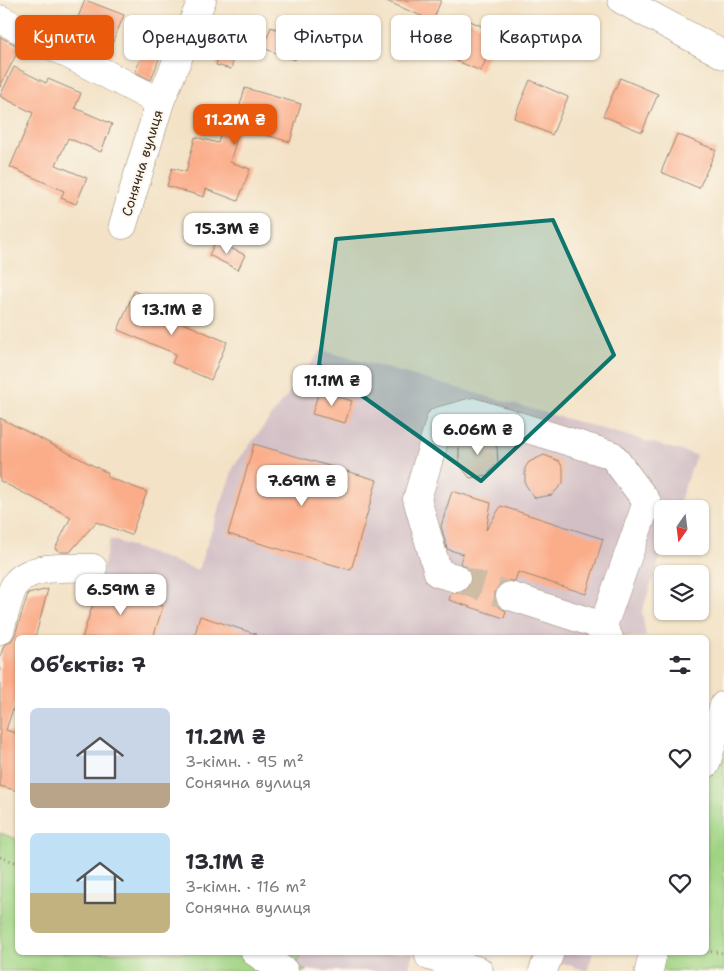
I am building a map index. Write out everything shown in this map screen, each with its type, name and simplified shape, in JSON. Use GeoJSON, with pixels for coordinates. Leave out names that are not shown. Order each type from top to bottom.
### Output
{"type":"FeatureCollection","features":[{"type":"Feature","properties":{"kind":"street","name":"Сонячна вулиця"},"geometry":{"type":"LineString","coordinates":[[123,225],[160,102],[202,0]]}},
{"type":"Feature","properties":{"kind":"street"},"geometry":{"type":"LineString","coordinates":[[627,2],[724,55]]}},
{"type":"Feature","properties":{"kind":"street","name":"Сонячна вулиця"},"geometry":{"type":"LineString","coordinates":[[0,19],[160,102]]}},
{"type":"Feature","properties":{"kind":"street"},"geometry":{"type":"LineString","coordinates":[[456,578],[438,573],[417,499],[440,421],[473,412],[612,455],[647,502],[606,632],[510,596]]}},
{"type":"Feature","properties":{"kind":"street"},"geometry":{"type":"LineString","coordinates":[[0,630],[16,582],[31,572],[68,568],[93,568]]}},
{"type":"Feature","properties":{"kind":"street"},"geometry":{"type":"LineString","coordinates":[[709,754],[724,705]]}},
{"type":"Feature","properties":{"kind":"street"},"geometry":{"type":"LineString","coordinates":[[260,955],[284,971]]}},
{"type":"Feature","properties":{"kind":"street"},"geometry":{"type":"LineString","coordinates":[[543,971],[549,955]]}},
{"type":"Feature","properties":{"kind":"street"},"geometry":{"type":"LineString","coordinates":[[649,971],[653,955]]}},
{"type":"Feature","properties":{"kind":"street"},"geometry":{"type":"LineString","coordinates":[[429,956],[480,971]]}},
{"type":"Feature","properties":{"kind":"path"},"geometry":{"type":"LineString","coordinates":[[0,856],[15,861]]}},
{"type":"Feature","properties":{"kind":"path"},"geometry":{"type":"LineString","coordinates":[[709,950],[724,953]]}},
{"type":"Feature","properties":{"kind":"highlighted area"},"geometry":{"type":"Polygon","coordinates":[[[553,220],[614,355],[481,481],[319,365],[336,239],[553,220]]]}},
{"type":"Feature","properties":{"kind":"shaded area"},"geometry":{"type":"Polygon","coordinates":[[[321,350],[696,455],[680,500],[654,500],[654,555],[661,555],[658,565],[654,565],[654,576],[642,611],[646,635],[83,635],[99,585],[110,539],[198,570],[234,466],[321,350]]]}},
{"type":"Feature","properties":{"kind":"shaded area"},"geometry":{"type":"Polygon","coordinates":[[[300,955],[412,955],[408,971],[312,971],[297,966],[300,955]]]}},
{"type":"Feature","properties":{"kind":"shaded area"},"geometry":{"type":"Polygon","coordinates":[[[539,955],[592,955],[587,971],[539,955]]]}},
{"type":"Feature","properties":{"kind":"green space"},"geometry":{"type":"Polygon","coordinates":[[[724,721],[724,971],[655,971],[659,955],[709,955],[709,768],[724,721]]]}},
{"type":"Feature","properties":{"kind":"green space"},"geometry":{"type":"Polygon","coordinates":[[[0,833],[15,838],[15,955],[300,955],[297,966],[307,971],[0,971],[0,833]]]}},
{"type":"Feature","properties":{"kind":"building"},"geometry":{"type":"Polygon","coordinates":[[[85,0],[124,15],[114,39],[114,15],[79,15],[85,0]]]}},
{"type":"Feature","properties":{"kind":"building"},"geometry":{"type":"Polygon","coordinates":[[[384,0],[441,0],[435,15],[419,15],[384,0]]]}},
{"type":"Feature","properties":{"kind":"building"},"geometry":{"type":"Polygon","coordinates":[[[471,21],[481,26],[481,60],[486,60],[481,71],[454,60],[471,60],[471,21]]]}},
{"type":"Feature","properties":{"kind":"building"},"geometry":{"type":"Polygon","coordinates":[[[271,27],[276,29],[276,53],[266,49],[266,40],[271,27]]]}},
{"type":"Feature","properties":{"kind":"building"},"geometry":{"type":"Polygon","coordinates":[[[0,37],[15,44],[15,57],[0,87],[0,37]]]}},
{"type":"Feature","properties":{"kind":"building"},"geometry":{"type":"Polygon","coordinates":[[[140,60],[159,60],[151,80],[135,72],[140,60]]]}},
{"type":"Feature","properties":{"kind":"building"},"geometry":{"type":"Polygon","coordinates":[[[217,60],[234,60],[231,69],[216,65],[217,60]]]}},
{"type":"Feature","properties":{"kind":"building"},"geometry":{"type":"Polygon","coordinates":[[[14,67],[46,83],[48,79],[81,93],[75,108],[112,124],[101,152],[68,138],[56,165],[87,178],[76,204],[61,198],[64,191],[10,167],[33,113],[0,96],[14,67]]]}},
{"type":"Feature","properties":{"kind":"building"},"geometry":{"type":"Polygon","coordinates":[[[620,78],[658,94],[642,132],[603,116],[620,78]]]}},
{"type":"Feature","properties":{"kind":"building"},"geometry":{"type":"Polygon","coordinates":[[[530,80],[568,97],[552,135],[514,118],[530,80]]]}},
{"type":"Feature","properties":{"kind":"building"},"geometry":{"type":"Polygon","coordinates":[[[245,88],[301,104],[290,142],[240,127],[230,162],[250,169],[238,201],[206,189],[204,197],[167,186],[172,168],[186,172],[195,137],[218,143],[226,116],[236,119],[245,88]]]}},
{"type":"Feature","properties":{"kind":"building"},"geometry":{"type":"Polygon","coordinates":[[[677,134],[716,150],[699,188],[661,172],[677,134]]]}},
{"type":"Feature","properties":{"kind":"building"},"geometry":{"type":"Polygon","coordinates":[[[216,241],[245,255],[238,270],[209,255],[216,241]]]}},
{"type":"Feature","properties":{"kind":"building"},"geometry":{"type":"Polygon","coordinates":[[[134,291],[172,308],[169,317],[227,342],[211,380],[172,363],[176,354],[118,330],[134,291]]]}},
{"type":"Feature","properties":{"kind":"building"},"geometry":{"type":"Polygon","coordinates":[[[319,391],[352,401],[345,423],[312,414],[319,391]]]}},
{"type":"Feature","properties":{"kind":"building"},"geometry":{"type":"Polygon","coordinates":[[[0,418],[108,473],[107,477],[147,492],[131,535],[96,522],[70,552],[61,552],[55,549],[71,517],[0,481],[0,418]]]}},
{"type":"Feature","properties":{"kind":"building"},"geometry":{"type":"Polygon","coordinates":[[[478,435],[493,441],[497,448],[498,463],[487,475],[470,478],[459,464],[459,448],[464,441],[478,435]]]}},
{"type":"Feature","properties":{"kind":"building"},"geometry":{"type":"Polygon","coordinates":[[[254,444],[377,480],[351,570],[228,534],[254,444]]]}},
{"type":"Feature","properties":{"kind":"building"},"geometry":{"type":"Polygon","coordinates":[[[544,455],[559,461],[563,468],[563,483],[552,495],[535,498],[525,484],[525,468],[529,462],[544,455]]]}},
{"type":"Feature","properties":{"kind":"building"},"geometry":{"type":"Polygon","coordinates":[[[452,491],[491,503],[486,530],[501,506],[603,539],[586,594],[518,572],[515,581],[507,581],[500,584],[495,592],[495,600],[498,606],[506,611],[504,618],[449,600],[451,593],[460,593],[467,589],[471,582],[471,574],[467,567],[460,563],[463,554],[447,549],[441,526],[452,491]]]}},
{"type":"Feature","properties":{"kind":"building"},"geometry":{"type":"Polygon","coordinates":[[[99,585],[163,606],[154,635],[83,635],[99,585]]]}},
{"type":"Feature","properties":{"kind":"building"},"geometry":{"type":"Polygon","coordinates":[[[48,589],[36,635],[15,635],[28,594],[48,589]]]}},
{"type":"Feature","properties":{"kind":"building"},"geometry":{"type":"Polygon","coordinates":[[[200,616],[256,634],[256,635],[195,635],[200,616]]]}},
{"type":"Feature","properties":{"kind":"building"},"geometry":{"type":"Polygon","coordinates":[[[15,635],[15,703],[6,730],[15,733],[15,790],[0,786],[0,657],[4,645],[11,641],[15,635]]]}},
{"type":"Feature","properties":{"kind":"tunnel"},"geometry":{"type":"LineString","coordinates":[[456,578],[510,596]]}}]}
